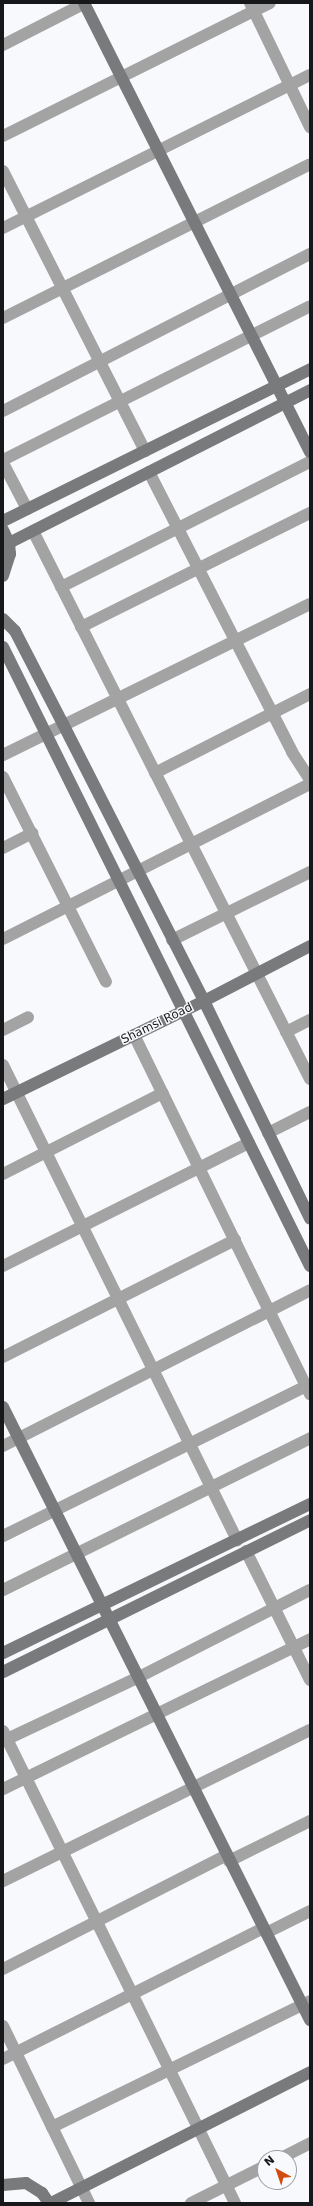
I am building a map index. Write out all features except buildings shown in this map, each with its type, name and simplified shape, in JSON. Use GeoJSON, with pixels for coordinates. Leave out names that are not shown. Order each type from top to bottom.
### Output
{"type":"FeatureCollection","features":[{"type":"Feature","properties":{"kind":"street"},"geometry":{"type":"LineString","coordinates":[[3,45],[85,3],[310,452]]}},
{"type":"Feature","properties":{"kind":"street"},"geometry":{"type":"LineString","coordinates":[[3,136],[122,77],[252,7],[270,3]]}},
{"type":"Feature","properties":{"kind":"street"},"geometry":{"type":"LineString","coordinates":[[252,7],[310,126]]}},
{"type":"Feature","properties":{"kind":"street"},"geometry":{"type":"LineString","coordinates":[[3,228],[310,75]]}},
{"type":"Feature","properties":{"kind":"street"},"geometry":{"type":"LineString","coordinates":[[3,318],[310,164]]}},
{"type":"Feature","properties":{"kind":"street"},"geometry":{"type":"LineString","coordinates":[[3,170],[145,451]]}},
{"type":"Feature","properties":{"kind":"street"},"geometry":{"type":"LineString","coordinates":[[3,411],[310,254]]}},
{"type":"Feature","properties":{"kind":"street"},"geometry":{"type":"LineString","coordinates":[[27,509],[3,461],[119,401],[310,306]]}},
{"type":"Feature","properties":{"kind":"street"},"geometry":{"type":"LineString","coordinates":[[3,521],[310,369]]}},
{"type":"Feature","properties":{"kind":"street"},"geometry":{"type":"LineString","coordinates":[[9,543],[310,390]]}},
{"type":"Feature","properties":{"kind":"street"},"geometry":{"type":"LineString","coordinates":[[61,587],[310,462]]}},
{"type":"Feature","properties":{"kind":"street"},"geometry":{"type":"LineString","coordinates":[[149,472],[272,713],[310,780]]}},
{"type":"Feature","properties":{"kind":"street"},"geometry":{"type":"LineString","coordinates":[[81,627],[310,513]]}},
{"type":"Feature","properties":{"kind":"street"},"geometry":{"type":"LineString","coordinates":[[3,530],[9,543],[8,566],[3,576]]}},
{"type":"Feature","properties":{"kind":"street"},"geometry":{"type":"LineString","coordinates":[[33,531],[310,1079]]}},
{"type":"Feature","properties":{"kind":"street"},"geometry":{"type":"LineString","coordinates":[[3,755],[63,724],[118,699],[310,604]]}},
{"type":"Feature","properties":{"kind":"street"},"geometry":{"type":"LineString","coordinates":[[3,619],[15,631],[63,724],[137,873],[204,1001],[310,1218]]}},
{"type":"Feature","properties":{"kind":"street"},"geometry":{"type":"LineString","coordinates":[[3,647],[310,1266]]}},
{"type":"Feature","properties":{"kind":"street"},"geometry":{"type":"LineString","coordinates":[[155,773],[310,694]]}},
{"type":"Feature","properties":{"kind":"street"},"geometry":{"type":"LineString","coordinates":[[3,777],[106,982]]}},
{"type":"Feature","properties":{"kind":"street"},"geometry":{"type":"LineString","coordinates":[[3,939],[191,846],[310,784]]}},
{"type":"Feature","properties":{"kind":"street"},"geometry":{"type":"LineString","coordinates":[[3,848],[32,833]]}},
{"type":"Feature","properties":{"kind":"street"},"geometry":{"type":"LineString","coordinates":[[172,940],[310,872]]}},
{"type":"Feature","properties":{"kind":"street","name":"Shamsi Road"},"geometry":{"type":"LineString","coordinates":[[3,1099],[184,1011],[310,946]]}},
{"type":"Feature","properties":{"kind":"street"},"geometry":{"type":"LineString","coordinates":[[3,1030],[28,1017]]}},
{"type":"Feature","properties":{"kind":"street"},"geometry":{"type":"LineString","coordinates":[[286,1032],[310,1020]]}},
{"type":"Feature","properties":{"kind":"street"},"geometry":{"type":"LineString","coordinates":[[3,1536],[189,1444],[308,1390],[134,1035]]}},
{"type":"Feature","properties":{"kind":"street"},"geometry":{"type":"LineString","coordinates":[[3,1065],[237,1540]]}},
{"type":"Feature","properties":{"kind":"street"},"geometry":{"type":"LineString","coordinates":[[3,1174],[163,1094]]}},
{"type":"Feature","properties":{"kind":"street"},"geometry":{"type":"LineString","coordinates":[[268,1133],[310,1112]]}},
{"type":"Feature","properties":{"kind":"street"},"geometry":{"type":"LineString","coordinates":[[3,1266],[249,1143]]}},
{"type":"Feature","properties":{"kind":"street"},"geometry":{"type":"LineString","coordinates":[[3,1357],[234,1240]]}},
{"type":"Feature","properties":{"kind":"street"},"geometry":{"type":"LineString","coordinates":[[3,1446],[310,1290]]}},
{"type":"Feature","properties":{"kind":"street"},"geometry":{"type":"LineString","coordinates":[[3,1407],[107,1620],[264,1930],[306,2002],[310,2020]]}},
{"type":"Feature","properties":{"kind":"street"},"geometry":{"type":"LineString","coordinates":[[3,1590],[310,1438]]}},
{"type":"Feature","properties":{"kind":"street"},"geometry":{"type":"LineString","coordinates":[[3,1653],[101,1607],[310,1504]]}},
{"type":"Feature","properties":{"kind":"street"},"geometry":{"type":"LineString","coordinates":[[3,1672],[310,1520]]}},
{"type":"Feature","properties":{"kind":"street"},"geometry":{"type":"LineString","coordinates":[[246,1551],[310,1680]]}},
{"type":"Feature","properties":{"kind":"street"},"geometry":{"type":"LineString","coordinates":[[235,2203],[26,1778],[4,1737],[137,1678],[310,1590]]}},
{"type":"Feature","properties":{"kind":"street"},"geometry":{"type":"LineString","coordinates":[[3,1789],[310,1639]]}},
{"type":"Feature","properties":{"kind":"street"},"geometry":{"type":"LineString","coordinates":[[3,1881],[310,1730]]}},
{"type":"Feature","properties":{"kind":"street"},"geometry":{"type":"LineString","coordinates":[[3,1969],[96,1921],[310,1821]]}},
{"type":"Feature","properties":{"kind":"street"},"geometry":{"type":"LineString","coordinates":[[3,2059],[264,1930],[310,1911]]}},
{"type":"Feature","properties":{"kind":"street"},"geometry":{"type":"LineString","coordinates":[[52,2127],[306,2002]]}},
{"type":"Feature","properties":{"kind":"street"},"geometry":{"type":"LineString","coordinates":[[3,2026],[89,2203]]}},
{"type":"Feature","properties":{"kind":"street"},"geometry":{"type":"LineString","coordinates":[[5,2180],[26,2183],[35,2187],[50,2203],[310,2072]]}},
{"type":"Feature","properties":{"kind":"street"},"geometry":{"type":"LineString","coordinates":[[296,2150],[310,2143]]}},
{"type":"Feature","properties":{"kind":"street"},"geometry":{"type":"LineString","coordinates":[[190,2203],[257,2170]]}}]}
